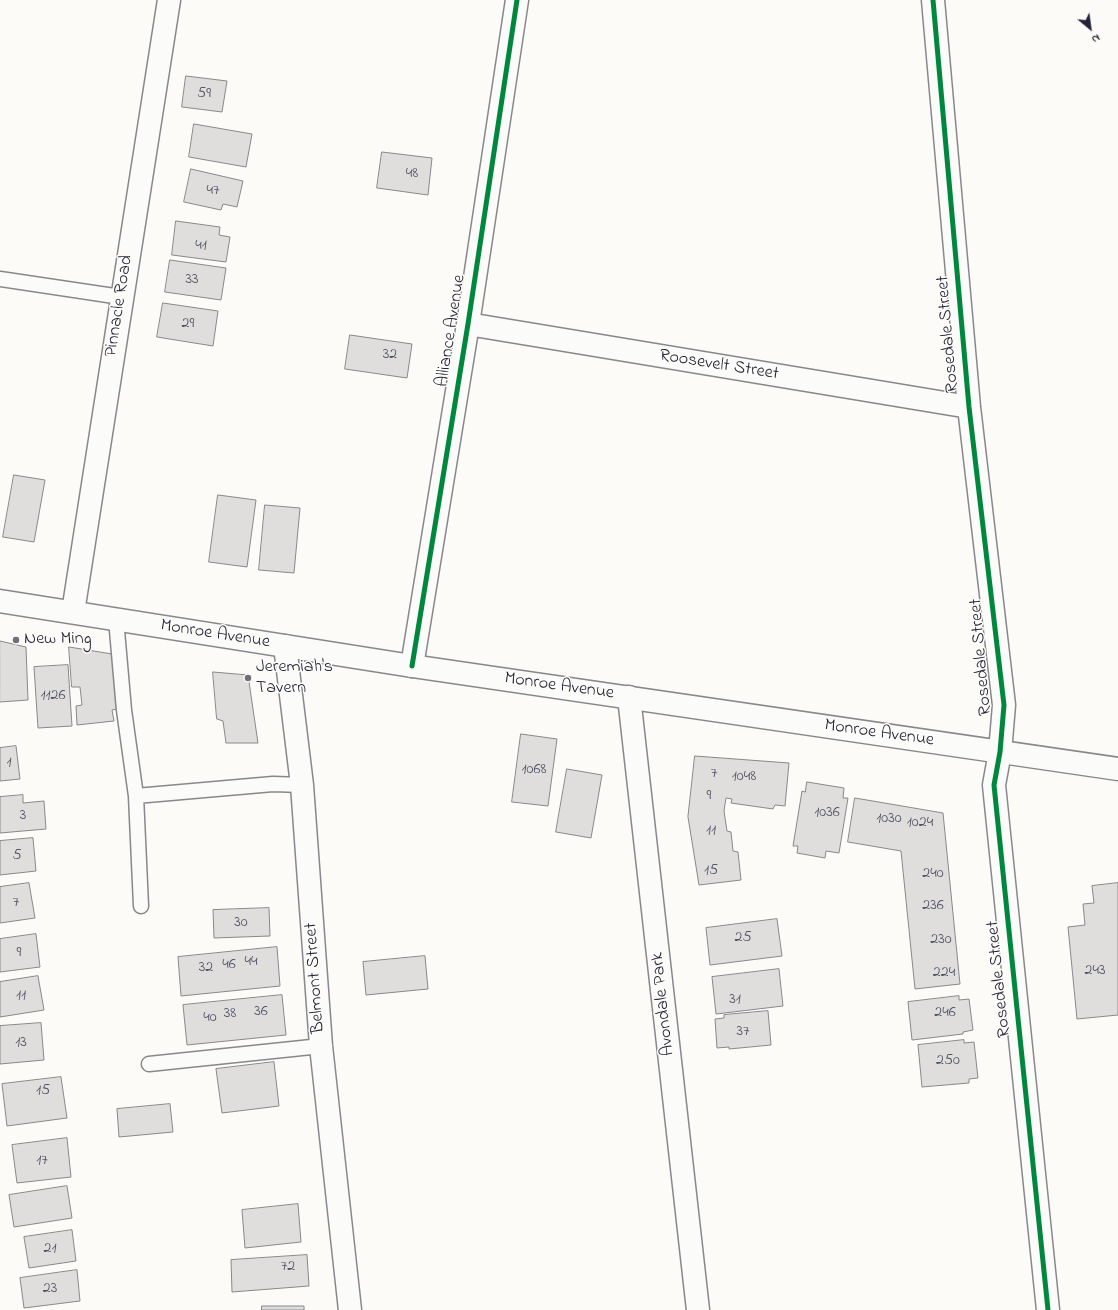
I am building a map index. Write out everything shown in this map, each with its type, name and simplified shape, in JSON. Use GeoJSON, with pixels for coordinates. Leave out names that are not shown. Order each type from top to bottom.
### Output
{"type":"FeatureCollection","features":[{"type":"Feature","properties":{"kind":"street","name":"Pinnacle Road"},"geometry":{"type":"LineString","coordinates":[[72,612],[169,0]]}},
{"type":"Feature","properties":{"kind":"street","name":"Alliance Avenue"},"geometry":{"type":"LineString","coordinates":[[412,666],[468,324],[517,0]]}},
{"type":"Feature","properties":{"kind":"street","name":"Rosedale Street"},"geometry":{"type":"LineString","coordinates":[[933,0],[969,407],[1004,705],[1000,752],[994,785],[1048,1310]]}},
{"type":"Feature","properties":{"kind":"street","name":"Roosevelt Street"},"geometry":{"type":"LineString","coordinates":[[468,324],[969,407]]}},
{"type":"Feature","properties":{"kind":"street","name":"Monroe Avenue"},"geometry":{"type":"LineString","coordinates":[[0,601],[412,666],[1118,769]]}},
{"type":"Feature","properties":{"kind":"street","name":"Belmont Street"},"geometry":{"type":"LineString","coordinates":[[285,646],[302,785],[322,1046],[350,1310]]}},
{"type":"Feature","properties":{"kind":"street","name":"Avondale Park"},"geometry":{"type":"LineString","coordinates":[[629,697],[698,1310]]}},
{"type":"Feature","properties":{"kind":"lane"},"geometry":{"type":"LineString","coordinates":[[0,278],[121,298]]}},
{"type":"Feature","properties":{"kind":"lane"},"geometry":{"type":"LineString","coordinates":[[116,619],[124,710],[136,796],[141,906]]}},
{"type":"Feature","properties":{"kind":"lane"},"geometry":{"type":"LineString","coordinates":[[136,796],[273,784],[302,785]]}},
{"type":"Feature","properties":{"kind":"lane"},"geometry":{"type":"LineString","coordinates":[[149,1064],[322,1046]]}},
{"type":"Feature","properties":{"kind":"building"},"geometry":{"type":"Polygon","coordinates":[[[186,76],[227,81],[222,112],[182,107],[186,76]]]}},
{"type":"Feature","properties":{"kind":"building"},"geometry":{"type":"Polygon","coordinates":[[[194,124],[252,134],[246,167],[189,157],[194,124]]]}},
{"type":"Feature","properties":{"kind":"building"},"geometry":{"type":"Polygon","coordinates":[[[382,152],[432,158],[428,195],[377,188],[382,152]]]}},
{"type":"Feature","properties":{"kind":"building"},"geometry":{"type":"Polygon","coordinates":[[[191,169],[243,181],[237,207],[223,204],[221,210],[184,202],[191,169]]]}},
{"type":"Feature","properties":{"kind":"building"},"geometry":{"type":"Polygon","coordinates":[[[176,221],[220,227],[219,235],[230,237],[226,262],[172,255],[176,221]]]}},
{"type":"Feature","properties":{"kind":"building"},"geometry":{"type":"Polygon","coordinates":[[[170,260],[226,268],[221,300],[165,292],[170,260]]]}},
{"type":"Feature","properties":{"kind":"building"},"geometry":{"type":"Polygon","coordinates":[[[163,303],[218,311],[213,346],[157,337],[163,303]]]}},
{"type":"Feature","properties":{"kind":"building"},"geometry":{"type":"Polygon","coordinates":[[[350,335],[412,344],[407,378],[345,369],[350,335]]]}},
{"type":"Feature","properties":{"kind":"building"},"geometry":{"type":"Polygon","coordinates":[[[14,475],[45,480],[34,542],[3,537],[14,475]]]}},
{"type":"Feature","properties":{"kind":"building"},"geometry":{"type":"Polygon","coordinates":[[[218,495],[256,500],[247,567],[209,562],[218,495]]]}},
{"type":"Feature","properties":{"kind":"building"},"geometry":{"type":"Polygon","coordinates":[[[265,505],[300,508],[294,573],[259,570],[265,505]]]}},
{"type":"Feature","properties":{"kind":"building"},"geometry":{"type":"Polygon","coordinates":[[[0,641],[26,647],[28,700],[0,702],[0,641]]]}},
{"type":"Feature","properties":{"kind":"building"},"geometry":{"type":"Polygon","coordinates":[[[69,647],[112,654],[117,709],[112,710],[114,721],[77,725],[76,706],[82,705],[80,687],[72,687],[69,647]]]}},
{"type":"Feature","properties":{"kind":"building"},"geometry":{"type":"Polygon","coordinates":[[[68,665],[72,726],[38,728],[34,667],[68,665]]]}},
{"type":"Feature","properties":{"kind":"building"},"geometry":{"type":"Polygon","coordinates":[[[213,672],[248,675],[258,743],[226,743],[223,721],[217,719],[213,672]]]}},
{"type":"Feature","properties":{"kind":"building"},"geometry":{"type":"Polygon","coordinates":[[[521,734],[557,739],[548,806],[512,802],[521,734]]]}},
{"type":"Feature","properties":{"kind":"building"},"geometry":{"type":"Polygon","coordinates":[[[16,746],[20,779],[0,781],[0,748],[16,746]]]}},
{"type":"Feature","properties":{"kind":"building"},"geometry":{"type":"Polygon","coordinates":[[[695,756],[789,763],[785,806],[775,805],[773,809],[731,803],[732,799],[726,798],[724,811],[727,831],[731,832],[733,851],[738,852],[741,880],[699,885],[688,817],[695,756]]]}},
{"type":"Feature","properties":{"kind":"building"},"geometry":{"type":"Polygon","coordinates":[[[567,769],[602,775],[591,838],[556,832],[567,769]]]}},
{"type":"Feature","properties":{"kind":"building"},"geometry":{"type":"Polygon","coordinates":[[[807,782],[844,788],[843,798],[848,798],[839,853],[826,851],[825,858],[797,853],[798,846],[793,846],[802,791],[805,792],[807,782]]]}},
{"type":"Feature","properties":{"kind":"building"},"geometry":{"type":"Polygon","coordinates":[[[23,795],[23,803],[44,801],[46,829],[0,833],[0,797],[23,795]]]}},
{"type":"Feature","properties":{"kind":"building"},"geometry":{"type":"Polygon","coordinates":[[[855,798],[943,813],[960,984],[915,989],[901,851],[848,842],[855,798]]]}},
{"type":"Feature","properties":{"kind":"building"},"geometry":{"type":"Polygon","coordinates":[[[33,838],[36,871],[0,875],[0,841],[33,838]]]}},
{"type":"Feature","properties":{"kind":"building"},"geometry":{"type":"Polygon","coordinates":[[[29,883],[35,918],[0,923],[0,887],[29,883]]]}},
{"type":"Feature","properties":{"kind":"building"},"geometry":{"type":"Polygon","coordinates":[[[1118,883],[1118,1015],[1077,1019],[1068,927],[1085,925],[1083,904],[1094,903],[1092,886],[1118,883]]]}},
{"type":"Feature","properties":{"kind":"building"},"geometry":{"type":"Polygon","coordinates":[[[269,908],[270,936],[214,938],[213,910],[269,908]]]}},
{"type":"Feature","properties":{"kind":"building"},"geometry":{"type":"Polygon","coordinates":[[[777,919],[782,956],[710,965],[706,928],[777,919]]]}},
{"type":"Feature","properties":{"kind":"building"},"geometry":{"type":"Polygon","coordinates":[[[36,934],[40,967],[0,972],[0,939],[36,934]]]}},
{"type":"Feature","properties":{"kind":"building"},"geometry":{"type":"Polygon","coordinates":[[[277,947],[280,986],[181,996],[178,957],[277,947]]]}},
{"type":"Feature","properties":{"kind":"building"},"geometry":{"type":"Polygon","coordinates":[[[425,956],[428,989],[366,995],[363,962],[425,956]]]}},
{"type":"Feature","properties":{"kind":"building"},"geometry":{"type":"Polygon","coordinates":[[[779,969],[783,1006],[716,1014],[712,977],[779,969]]]}},
{"type":"Feature","properties":{"kind":"building"},"geometry":{"type":"Polygon","coordinates":[[[38,976],[44,1010],[0,1017],[0,982],[38,976]]]}},
{"type":"Feature","properties":{"kind":"building"},"geometry":{"type":"Polygon","coordinates":[[[282,995],[286,1035],[187,1045],[183,1005],[282,995]]]}},
{"type":"Feature","properties":{"kind":"building"},"geometry":{"type":"Polygon","coordinates":[[[959,996],[959,1000],[969,999],[973,1030],[963,1032],[963,1034],[912,1040],[908,1002],[959,996]]]}},
{"type":"Feature","properties":{"kind":"building"},"geometry":{"type":"Polygon","coordinates":[[[768,1011],[771,1045],[729,1049],[729,1047],[717,1048],[715,1019],[724,1018],[724,1015],[768,1011]]]}},
{"type":"Feature","properties":{"kind":"building"},"geometry":{"type":"Polygon","coordinates":[[[41,1023],[44,1060],[0,1064],[0,1026],[41,1023]]]}},
{"type":"Feature","properties":{"kind":"building"},"geometry":{"type":"Polygon","coordinates":[[[964,1040],[964,1043],[974,1042],[978,1078],[969,1079],[969,1083],[922,1087],[918,1045],[964,1040]]]}},
{"type":"Feature","properties":{"kind":"building"},"geometry":{"type":"Polygon","coordinates":[[[274,1062],[279,1106],[222,1113],[216,1069],[274,1062]]]}},
{"type":"Feature","properties":{"kind":"building"},"geometry":{"type":"Polygon","coordinates":[[[61,1077],[67,1118],[7,1126],[2,1084],[61,1077]]]}},
{"type":"Feature","properties":{"kind":"building"},"geometry":{"type":"Polygon","coordinates":[[[170,1104],[173,1132],[119,1137],[117,1109],[170,1104]]]}},
{"type":"Feature","properties":{"kind":"building"},"geometry":{"type":"Polygon","coordinates":[[[67,1138],[71,1177],[17,1183],[12,1145],[67,1138]]]}},
{"type":"Feature","properties":{"kind":"building"},"geometry":{"type":"Polygon","coordinates":[[[67,1186],[72,1218],[14,1227],[9,1195],[67,1186]]]}},
{"type":"Feature","properties":{"kind":"building"},"geometry":{"type":"Polygon","coordinates":[[[298,1204],[301,1242],[245,1248],[242,1210],[298,1204]]]}},
{"type":"Feature","properties":{"kind":"building"},"geometry":{"type":"Polygon","coordinates":[[[72,1230],[76,1261],[29,1268],[24,1237],[72,1230]]]}},
{"type":"Feature","properties":{"kind":"building"},"geometry":{"type":"Polygon","coordinates":[[[307,1255],[309,1286],[232,1292],[231,1260],[307,1255]]]}},
{"type":"Feature","properties":{"kind":"building"},"geometry":{"type":"Polygon","coordinates":[[[77,1270],[80,1301],[24,1308],[20,1278],[77,1270]]]}},
{"type":"Feature","properties":{"kind":"building"},"geometry":{"type":"Polygon","coordinates":[[[262,1306],[304,1306],[304,1310],[262,1310],[262,1306]]]}},
{"type":"Feature","properties":{"kind":"cycle path"},"geometry":{"type":"LineString","coordinates":[[412,666],[468,324],[517,0]]}},
{"type":"Feature","properties":{"kind":"cycle path"},"geometry":{"type":"LineString","coordinates":[[933,0],[969,407],[1004,705],[1000,752],[994,785],[1048,1310]]}},
{"type":"Feature","properties":{"kind":"place","name":"New Ming"},"geometry":{"type":"Point","coordinates":[16,640]}},
{"type":"Feature","properties":{"kind":"place","name":"Jeremiah's Tavern"},"geometry":{"type":"Point","coordinates":[248,678]}}]}
